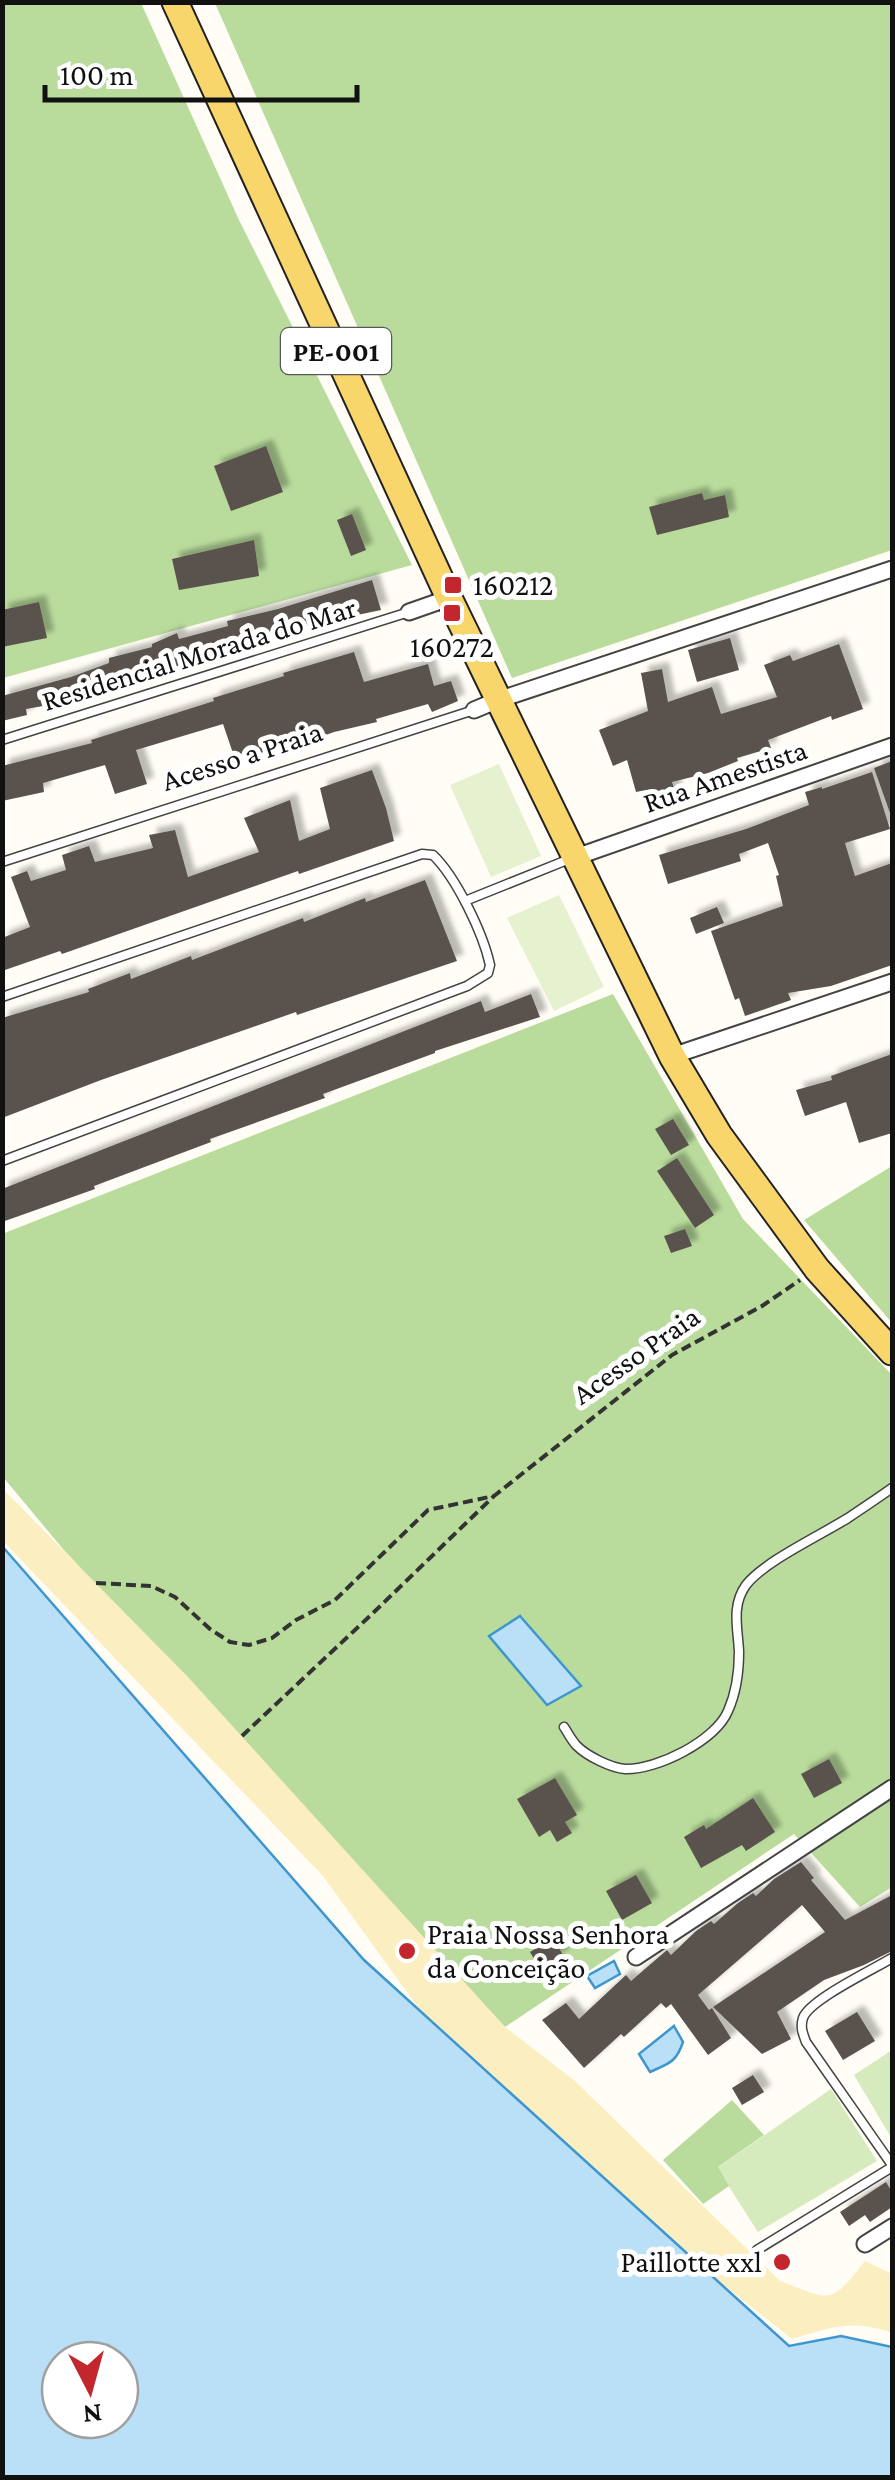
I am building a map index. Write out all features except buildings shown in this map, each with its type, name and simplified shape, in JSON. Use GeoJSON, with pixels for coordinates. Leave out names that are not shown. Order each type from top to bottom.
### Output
{"type":"FeatureCollection","features":[{"type":"Feature","properties":{"kind":"main road","name":"PE-001"},"geometry":{"type":"LineString","coordinates":[[174,2],[449,598],[486,705],[576,856],[672,1056],[719,1135],[817,1269],[892,1352]]}},
{"type":"Feature","properties":{"kind":"street"},"geometry":{"type":"LineString","coordinates":[[486,705],[892,569]]}},
{"type":"Feature","properties":{"kind":"street"},"geometry":{"type":"LineString","coordinates":[[409,612],[449,598]]}},
{"type":"Feature","properties":{"kind":"street","name":"Rua Amestista"},"geometry":{"type":"LineString","coordinates":[[576,856],[892,746]]}},
{"type":"Feature","properties":{"kind":"street"},"geometry":{"type":"LineString","coordinates":[[672,1056],[892,982]]}},
{"type":"Feature","properties":{"kind":"street"},"geometry":{"type":"LineString","coordinates":[[636,1957],[892,1788]]}},
{"type":"Feature","properties":{"kind":"street"},"geometry":{"type":"LineString","coordinates":[[865,2244],[892,2227]]}},
{"type":"Feature","properties":{"kind":"lane","name":"Residencial Morada do Mar"},"geometry":{"type":"LineString","coordinates":[[2,740],[409,612]]}},
{"type":"Feature","properties":{"kind":"lane","name":"Acesso a Praia"},"geometry":{"type":"LineString","coordinates":[[2,862],[486,705]]}},
{"type":"Feature","properties":{"kind":"lane"},"geometry":{"type":"LineString","coordinates":[[2,997],[422,854],[432,855],[449,873],[488,957],[488,973],[482,978],[2,1160]]}},
{"type":"Feature","properties":{"kind":"lane"},"geometry":{"type":"LineString","coordinates":[[465,901],[576,856]]}},
{"type":"Feature","properties":{"kind":"lane"},"geometry":{"type":"LineString","coordinates":[[564,1727],[578,1748],[623,1769],[650,1765],[682,1752],[712,1733],[727,1715],[736,1688],[739,1653],[735,1619],[738,1600],[748,1583],[782,1556],[892,1488]]}},
{"type":"Feature","properties":{"kind":"lane"},"geometry":{"type":"LineString","coordinates":[[757,2250],[892,2166],[801,2030],[805,2012],[816,2002],[892,1958]]}},
{"type":"Feature","properties":{"kind":"path","name":"Acesso Praia"},"geometry":{"type":"LineString","coordinates":[[242,1736],[494,1496],[672,1355],[762,1306],[817,1269]]}},
{"type":"Feature","properties":{"kind":"path","name":"Acesso Praia"},"geometry":{"type":"LineString","coordinates":[[96,1583],[151,1586],[176,1598],[210,1630],[230,1642],[248,1645],[272,1638],[296,1620],[335,1600],[428,1510],[494,1496]]}},
{"type":"Feature","properties":{"kind":"green space"},"geometry":{"type":"Polygon","coordinates":[[[3,3],[141,3],[239,220],[412,565],[3,678],[3,3]]]}},
{"type":"Feature","properties":{"kind":"green space"},"geometry":{"type":"Polygon","coordinates":[[[215,3],[892,3],[892,550],[512,678],[215,3]]]}},
{"type":"Feature","properties":{"kind":"green space"},"geometry":{"type":"Polygon","coordinates":[[[499,764],[541,856],[491,877],[450,785],[499,764]]]}},
{"type":"Feature","properties":{"kind":"green space"},"geometry":{"type":"Polygon","coordinates":[[[559,895],[604,987],[554,1011],[507,918],[559,895]]]}},
{"type":"Feature","properties":{"kind":"green space"},"geometry":{"type":"Polygon","coordinates":[[[613,994],[743,1219],[892,1375],[892,1887],[860,1907],[794,1834],[505,2027],[63,1549],[3,1477],[2,1234],[613,994]]]}},
{"type":"Feature","properties":{"kind":"green space"},"geometry":{"type":"Polygon","coordinates":[[[892,1166],[892,1323],[804,1220],[892,1166]]]}},
{"type":"Feature","properties":{"kind":"green space"},"geometry":{"type":"Polygon","coordinates":[[[892,2050],[892,2139],[854,2075],[892,2050]]]}},
{"type":"Feature","properties":{"kind":"green space"},"geometry":{"type":"Polygon","coordinates":[[[831,2089],[877,2161],[758,2232],[717,2168],[831,2089]]]}},
{"type":"Feature","properties":{"kind":"green space"},"geometry":{"type":"Polygon","coordinates":[[[732,2100],[764,2135],[718,2167],[729,2186],[703,2204],[663,2160],[732,2100]]]}},
{"type":"Feature","properties":{"kind":"sand","name":"Praia Nossa Senhora da Conceição"},"geometry":{"type":"Polygon","coordinates":[[[2,1488],[188,1677],[505,2027],[575,2081],[780,2281],[829,2295],[844,2286],[865,2261],[892,2274],[892,2333],[865,2326],[842,2326],[792,2339],[580,2171],[451,2053],[323,1876],[3,1541],[2,1488]]]}},
{"type":"Feature","properties":{"kind":"water"},"geometry":{"type":"Polygon","coordinates":[[[2,1546],[364,1960],[789,2346],[841,2336],[892,2347],[892,2477],[3,2477],[2,1546]]]}},
{"type":"Feature","properties":{"kind":"water"},"geometry":{"type":"Polygon","coordinates":[[[520,1616],[581,1686],[547,1705],[489,1636],[520,1616]]]}},
{"type":"Feature","properties":{"kind":"water"},"geometry":{"type":"Polygon","coordinates":[[[614,1961],[620,1974],[595,1988],[587,1976],[614,1961]]]}},
{"type":"Feature","properties":{"kind":"water"},"geometry":{"type":"Polygon","coordinates":[[[674,2026],[683,2042],[678,2054],[650,2072],[639,2054],[674,2026]]]}},
{"type":"Feature","properties":{"kind":"place","name":"160212"},"geometry":{"type":"Point","coordinates":[453,585]}},
{"type":"Feature","properties":{"kind":"place","name":"160272"},"geometry":{"type":"Point","coordinates":[452,613]}},
{"type":"Feature","properties":{"kind":"place","name":"Praia Nossa Senhora da Conceição"},"geometry":{"type":"Point","coordinates":[407,1951]}},
{"type":"Feature","properties":{"kind":"place","name":"Paillotte xxl"},"geometry":{"type":"Point","coordinates":[782,2262]}}]}
